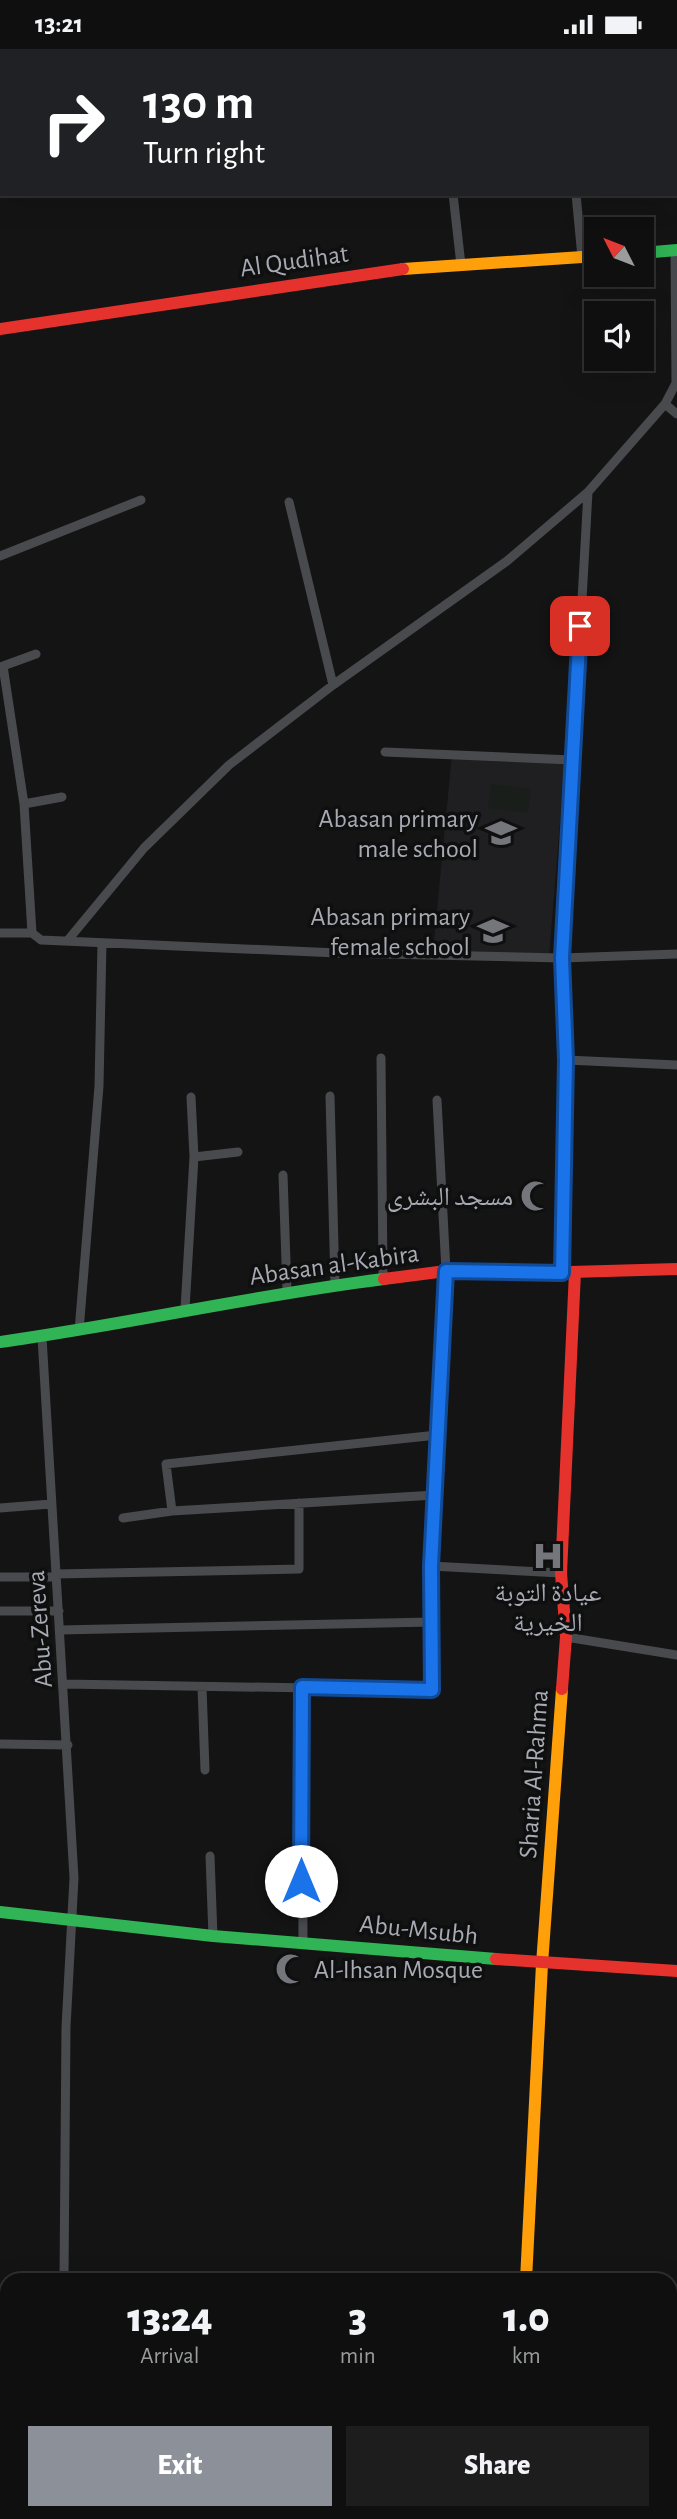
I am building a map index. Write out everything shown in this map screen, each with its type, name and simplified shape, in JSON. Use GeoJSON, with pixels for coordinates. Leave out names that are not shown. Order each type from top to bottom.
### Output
{"type":"FeatureCollection","features":[{"type":"Feature","properties":{"kind":"street"},"geometry":{"type":"LineString","coordinates":[[453,196],[461,265]]}},
{"type":"Feature","properties":{"kind":"street"},"geometry":{"type":"LineString","coordinates":[[576,196],[582,257]]}},
{"type":"Feature","properties":{"kind":"street"},"geometry":{"type":"LineString","coordinates":[[68,940],[144,848],[229,765],[333,685],[507,561],[588,492],[665,404],[676,383],[676,250],[654,252]]}},
{"type":"Feature","properties":{"kind":"street","name":"Al Qudihat"},"geometry":{"type":"LineString","coordinates":[[0,329],[376,271],[582,257]]}},
{"type":"Feature","properties":{"kind":"street"},"geometry":{"type":"LineString","coordinates":[[665,404],[677,414]]}},
{"type":"Feature","properties":{"kind":"street"},"geometry":{"type":"LineString","coordinates":[[562,1273],[566,1060],[562,958],[588,492]]}},
{"type":"Feature","properties":{"kind":"street"},"geometry":{"type":"LineString","coordinates":[[0,556],[141,500]]}},
{"type":"Feature","properties":{"kind":"street"},"geometry":{"type":"LineString","coordinates":[[289,502],[333,685]]}},
{"type":"Feature","properties":{"kind":"street"},"geometry":{"type":"LineString","coordinates":[[32,933],[24,804],[3,666],[36,654]]}},
{"type":"Feature","properties":{"kind":"street"},"geometry":{"type":"LineString","coordinates":[[385,752],[572,760]]}},
{"type":"Feature","properties":{"kind":"street"},"geometry":{"type":"LineString","coordinates":[[24,804],[62,797]]}},
{"type":"Feature","properties":{"kind":"street"},"geometry":{"type":"LineString","coordinates":[[0,933],[32,933],[41,940],[102,943],[562,958],[677,954]]}},
{"type":"Feature","properties":{"kind":"street"},"geometry":{"type":"LineString","coordinates":[[79,1331],[99,1086],[102,943]]}},
{"type":"Feature","properties":{"kind":"street"},"geometry":{"type":"LineString","coordinates":[[381,1058],[383,1278]]}},
{"type":"Feature","properties":{"kind":"street"},"geometry":{"type":"LineString","coordinates":[[566,1060],[677,1065]]}},
{"type":"Feature","properties":{"kind":"street"},"geometry":{"type":"LineString","coordinates":[[330,1095],[335,1284]]}},
{"type":"Feature","properties":{"kind":"street"},"geometry":{"type":"LineString","coordinates":[[185,1309],[194,1157],[191,1097]]}},
{"type":"Feature","properties":{"kind":"street"},"geometry":{"type":"LineString","coordinates":[[64,1684],[432,1690],[431,1566],[446,1271],[437,1100]]}},
{"type":"Feature","properties":{"kind":"street"},"geometry":{"type":"LineString","coordinates":[[194,1157],[238,1152]]}},
{"type":"Feature","properties":{"kind":"street"},"geometry":{"type":"LineString","coordinates":[[283,1175],[288,1291]]}},
{"type":"Feature","properties":{"kind":"street","name":"Abasan al-Kabira"},"geometry":{"type":"LineString","coordinates":[[0,1342],[79,1331],[288,1291],[446,1271],[562,1273],[677,1269]]}},
{"type":"Feature","properties":{"kind":"street","name":"Sharia Al-Rahma"},"geometry":{"type":"LineString","coordinates":[[526,2273],[542,1964],[566,1637],[561,1573],[575,1272]]}},
{"type":"Feature","properties":{"kind":"street","name":"Abu-Zereva"},"geometry":{"type":"LineString","coordinates":[[42,1337],[68,1745],[74,1919],[66,2027],[64,2273]]}},
{"type":"Feature","properties":{"kind":"street"},"geometry":{"type":"LineString","coordinates":[[172,1511],[166,1464],[437,1435]]}},
{"type":"Feature","properties":{"kind":"street"},"geometry":{"type":"LineString","coordinates":[[123,1518],[172,1511],[435,1495]]}},
{"type":"Feature","properties":{"kind":"street"},"geometry":{"type":"LineString","coordinates":[[0,1508],[51,1503]]}},
{"type":"Feature","properties":{"kind":"street"},"geometry":{"type":"LineString","coordinates":[[0,1577],[299,1569],[299,1503]]}},
{"type":"Feature","properties":{"kind":"street"},"geometry":{"type":"LineString","coordinates":[[431,1566],[561,1573]]}},
{"type":"Feature","properties":{"kind":"street"},"geometry":{"type":"LineString","coordinates":[[0,1611],[59,1611]]}},
{"type":"Feature","properties":{"kind":"street"},"geometry":{"type":"LineString","coordinates":[[60,1630],[431,1622]]}},
{"type":"Feature","properties":{"kind":"street"},"geometry":{"type":"LineString","coordinates":[[566,1637],[677,1655]]}},
{"type":"Feature","properties":{"kind":"street"},"geometry":{"type":"LineString","coordinates":[[202,1687],[205,1770]]}},
{"type":"Feature","properties":{"kind":"street"},"geometry":{"type":"LineString","coordinates":[[302,1687],[303,1941]]}},
{"type":"Feature","properties":{"kind":"street"},"geometry":{"type":"LineString","coordinates":[[0,1744],[68,1745]]}},
{"type":"Feature","properties":{"kind":"street"},"geometry":{"type":"LineString","coordinates":[[210,1856],[213,1936]]}},
{"type":"Feature","properties":{"kind":"street","name":"Abu-Msubh"},"geometry":{"type":"LineString","coordinates":[[0,1912],[213,1936],[303,1941],[542,1964],[677,1971]]}},
{"type":"Feature","properties":{"kind":"shaded area","name":"Abasan primary male school"},"geometry":{"type":"Polygon","coordinates":[[[452,754],[565,761],[549,957],[433,952],[452,754]]]}},
{"type":"Feature","properties":{"kind":"shaded area"},"geometry":{"type":"Polygon","coordinates":[[[491,784],[531,789],[528,813],[488,808],[491,784]]]}},
{"type":"Feature","properties":{"kind":"traffic: fast"},"geometry":{"type":"LineString","coordinates":[[654,252],[677,250]]}},
{"type":"Feature","properties":{"kind":"traffic: fast"},"geometry":{"type":"LineString","coordinates":[[0,1342],[384,1279]]}},
{"type":"Feature","properties":{"kind":"traffic: fast"},"geometry":{"type":"LineString","coordinates":[[0,1912],[213,1936],[496,1959]]}},
{"type":"Feature","properties":{"kind":"traffic: slow"},"geometry":{"type":"LineString","coordinates":[[403,269],[584,257]]}},
{"type":"Feature","properties":{"kind":"traffic: slow"},"geometry":{"type":"LineString","coordinates":[[526,2273],[542,1964],[562,1689]]}},
{"type":"Feature","properties":{"kind":"traffic: jam"},"geometry":{"type":"LineString","coordinates":[[0,329],[403,269]]}},
{"type":"Feature","properties":{"kind":"traffic: jam"},"geometry":{"type":"LineString","coordinates":[[384,1279],[446,1271],[535,1273],[677,1269]]}},
{"type":"Feature","properties":{"kind":"traffic: jam"},"geometry":{"type":"LineString","coordinates":[[562,1689],[566,1637],[561,1573],[575,1272]]}},
{"type":"Feature","properties":{"kind":"traffic: jam"},"geometry":{"type":"LineString","coordinates":[[496,1959],[677,1971]]}},
{"type":"Feature","properties":{"kind":"place","name":"Abasan primary male school"},"geometry":{"type":"Point","coordinates":[501,833]}},
{"type":"Feature","properties":{"kind":"place","name":"Abasan primary female school"},"geometry":{"type":"Point","coordinates":[493,931]}},
{"type":"Feature","properties":{"kind":"place","name":"مسجد البشرى"},"geometry":{"type":"Point","coordinates":[536,1196]}},
{"type":"Feature","properties":{"kind":"place","name":"عيادة التوبة الخيرية"},"geometry":{"type":"Point","coordinates":[548,1556]}},
{"type":"Feature","properties":{"kind":"place","name":"Al-Ihsan Mosque"},"geometry":{"type":"Point","coordinates":[291,1969]}},
{"type":"Feature","properties":{"kind":"route"},"geometry":{"type":"LineString","coordinates":[[301,1881],[302,1687],[432,1690],[431,1566],[446,1271],[562,1273],[565,1228],[566,1060],[562,958],[580,626]]}}]}
